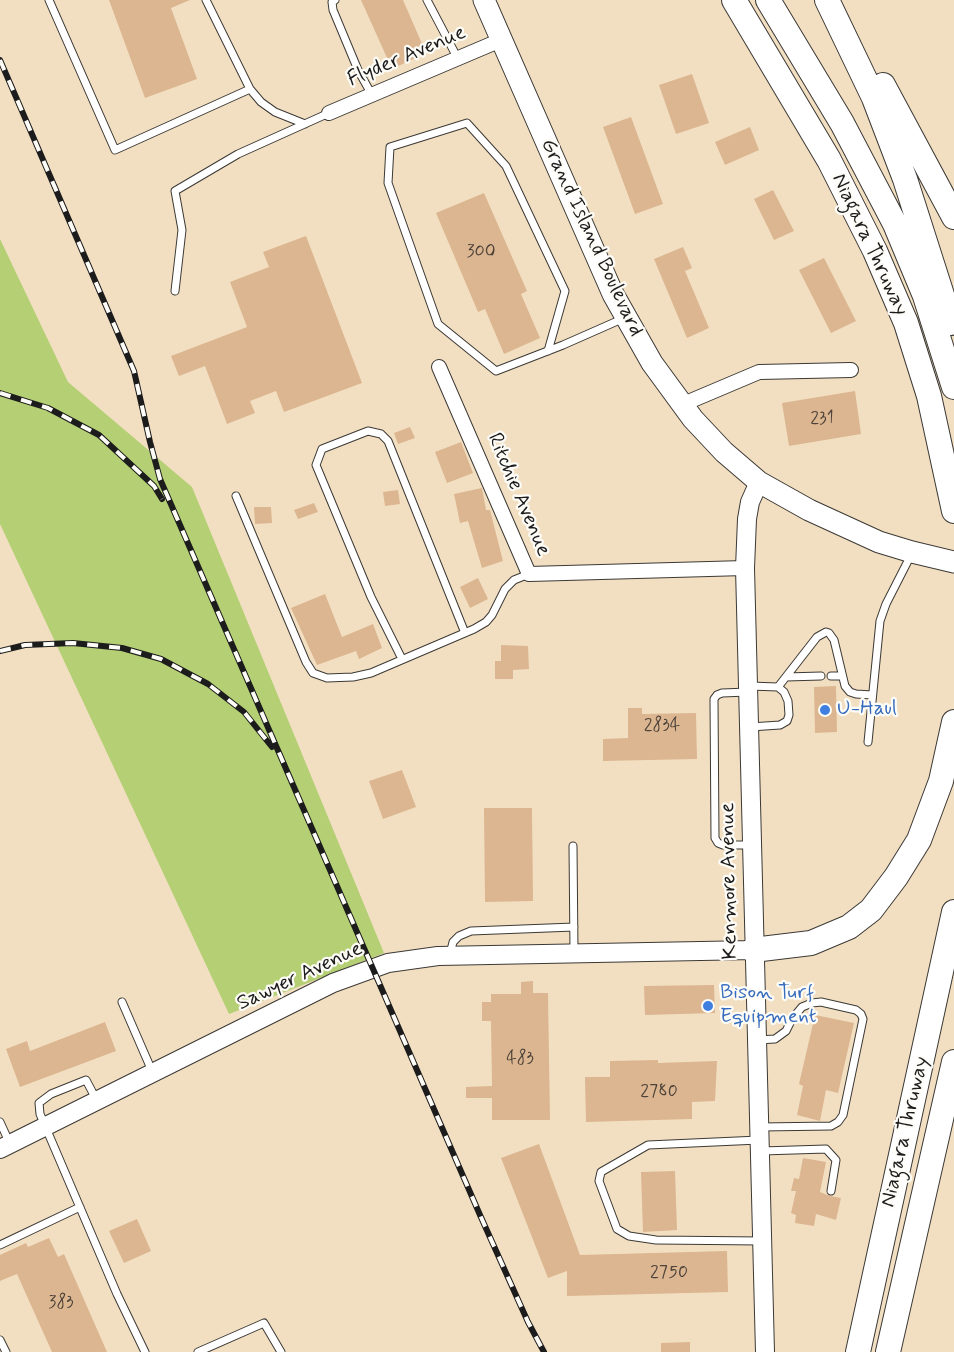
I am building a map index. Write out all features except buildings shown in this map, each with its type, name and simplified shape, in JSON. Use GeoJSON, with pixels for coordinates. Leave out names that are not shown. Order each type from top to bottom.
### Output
{"type":"FeatureCollection","features":[{"type":"Feature","properties":{"kind":"highway"},"geometry":{"type":"LineString","coordinates":[[724,0],[778,75]]}},
{"type":"Feature","properties":{"kind":"highway","name":"Niagara Thruway"},"geometry":{"type":"LineString","coordinates":[[734,0],[829,160],[875,251],[906,323],[929,396],[953,504]]}},
{"type":"Feature","properties":{"kind":"highway","name":"Niagara Thruway"},"geometry":{"type":"LineString","coordinates":[[768,0],[842,123],[895,224],[926,296],[954,387]]}},
{"type":"Feature","properties":{"kind":"highway"},"geometry":{"type":"LineString","coordinates":[[827,0],[874,98],[905,179],[954,334]]}},
{"type":"Feature","properties":{"kind":"highway"},"geometry":{"type":"LineString","coordinates":[[837,0],[954,217]]}},
{"type":"Feature","properties":{"kind":"highway"},"geometry":{"type":"LineString","coordinates":[[753,950],[811,943],[849,927],[871,910],[897,878],[919,840],[941,782],[954,722]]}},
{"type":"Feature","properties":{"kind":"highway","name":"Niagara Thruway"},"geometry":{"type":"LineString","coordinates":[[858,1352],[954,912]]}},
{"type":"Feature","properties":{"kind":"highway","name":"Niagara Thruway"},"geometry":{"type":"LineString","coordinates":[[888,1352],[954,1062]]}},
{"type":"Feature","properties":{"kind":"main road","name":"Grand Island Boulevard"},"geometry":{"type":"LineString","coordinates":[[484,0],[625,317],[652,363],[681,405],[706,434],[759,482],[834,523],[879,542],[954,562]]}},
{"type":"Feature","properties":{"kind":"street","name":"Flyder Avenue"},"geometry":{"type":"LineString","coordinates":[[329,113],[501,40]]}},
{"type":"Feature","properties":{"kind":"street","name":"Ritchie Avenue"},"geometry":{"type":"LineString","coordinates":[[439,367],[529,574],[746,568]]}},
{"type":"Feature","properties":{"kind":"street"},"geometry":{"type":"LineString","coordinates":[[681,405],[759,372],[851,370]]}},
{"type":"Feature","properties":{"kind":"street","name":"Kenmore Avenue"},"geometry":{"type":"LineString","coordinates":[[759,482],[750,502],[747,519],[746,568],[753,950],[765,1352]]}},
{"type":"Feature","properties":{"kind":"street","name":"Sawyer Avenue"},"geometry":{"type":"LineString","coordinates":[[5,1146],[333,983],[388,963],[449,956],[753,950]]}},
{"type":"Feature","properties":{"kind":"lane"},"geometry":{"type":"LineString","coordinates":[[49,0],[115,150],[250,89]]}},
{"type":"Feature","properties":{"kind":"lane"},"geometry":{"type":"LineString","coordinates":[[206,0],[250,89],[261,102],[276,112],[305,124]]}},
{"type":"Feature","properties":{"kind":"lane"},"geometry":{"type":"LineString","coordinates":[[335,0],[332,2],[333,10],[358,70],[372,95]]}},
{"type":"Feature","properties":{"kind":"lane"},"geometry":{"type":"LineString","coordinates":[[428,0],[458,59]]}},
{"type":"Feature","properties":{"kind":"lane"},"geometry":{"type":"LineString","coordinates":[[175,291],[182,230],[174,191],[238,154],[329,113]]}},
{"type":"Feature","properties":{"kind":"lane"},"geometry":{"type":"LineString","coordinates":[[548,351],[565,291],[506,166],[467,123],[390,147],[388,183],[438,324],[496,370],[548,351],[625,317]]}},
{"type":"Feature","properties":{"kind":"lane"},"geometry":{"type":"LineString","coordinates":[[402,660],[370,597],[316,465],[322,449],[368,430],[381,434],[388,441],[465,633]]}},
{"type":"Feature","properties":{"kind":"lane"},"geometry":{"type":"LineString","coordinates":[[236,496],[306,662],[313,673],[327,678],[353,677],[371,673],[465,633],[486,622],[505,589],[514,580],[529,574]]}},
{"type":"Feature","properties":{"kind":"lane"},"geometry":{"type":"LineString","coordinates":[[868,742],[880,621],[912,552]]}},
{"type":"Feature","properties":{"kind":"lane"},"geometry":{"type":"LineString","coordinates":[[778,687],[813,641],[821,633],[826,632],[834,640],[845,686],[850,692],[872,695]]}},
{"type":"Feature","properties":{"kind":"lane"},"geometry":{"type":"LineString","coordinates":[[786,677],[821,676]]}},
{"type":"Feature","properties":{"kind":"lane"},"geometry":{"type":"LineString","coordinates":[[831,676],[842,676]]}},
{"type":"Feature","properties":{"kind":"lane"},"geometry":{"type":"LineString","coordinates":[[749,727],[780,725],[787,721],[788,701],[784,692],[778,687],[748,689],[722,693],[714,699],[715,838],[723,845],[751,845]]}},
{"type":"Feature","properties":{"kind":"lane"},"geometry":{"type":"LineString","coordinates":[[573,846],[574,954]]}},
{"type":"Feature","properties":{"kind":"lane"},"geometry":{"type":"LineString","coordinates":[[449,956],[453,942],[459,936],[471,931],[574,927]]}},
{"type":"Feature","properties":{"kind":"lane"},"geometry":{"type":"LineString","coordinates":[[122,1002],[153,1073]]}},
{"type":"Feature","properties":{"kind":"lane"},"geometry":{"type":"LineString","coordinates":[[756,1040],[775,1039],[786,1031],[802,1007],[812,1003],[820,1002],[856,1010],[861,1014],[863,1019],[843,1114],[838,1122],[831,1126],[759,1139],[648,1145],[601,1172],[599,1181],[617,1229],[629,1236],[656,1240],[762,1241]]}},
{"type":"Feature","properties":{"kind":"lane"},"geometry":{"type":"LineString","coordinates":[[97,1101],[86,1080],[51,1094],[39,1102],[40,1114],[117,1294],[145,1352]]}},
{"type":"Feature","properties":{"kind":"lane"},"geometry":{"type":"LineString","coordinates":[[0,1122],[5,1146]]}},
{"type":"Feature","properties":{"kind":"lane"},"geometry":{"type":"LineString","coordinates":[[759,1139],[826,1149],[836,1160],[831,1191]]}},
{"type":"Feature","properties":{"kind":"lane"},"geometry":{"type":"LineString","coordinates":[[0,1245],[80,1207]]}},
{"type":"Feature","properties":{"kind":"lane"},"geometry":{"type":"LineString","coordinates":[[198,1352],[264,1323],[281,1352]]}},
{"type":"Feature","properties":{"kind":"lane"},"geometry":{"type":"LineString","coordinates":[[0,1340],[6,1352]]}},
{"type":"Feature","properties":{"kind":"green space"},"geometry":{"type":"Polygon","coordinates":[[[0,239],[68,382],[192,487],[384,953],[229,1014],[0,524],[0,239]]]}},
{"type":"Feature","properties":{"kind":"railway"},"geometry":{"type":"LineString","coordinates":[[0,60],[134,371],[160,479],[480,1215],[544,1352]]}},
{"type":"Feature","properties":{"kind":"railway"},"geometry":{"type":"LineString","coordinates":[[0,393],[48,408],[99,435],[154,486],[162,499]]}},
{"type":"Feature","properties":{"kind":"railway"},"geometry":{"type":"LineString","coordinates":[[0,651],[25,645],[73,643],[122,648],[161,659],[208,684],[244,712],[272,747]]}},
{"type":"Feature","properties":{"kind":"place","name":"U-Haul"},"geometry":{"type":"Point","coordinates":[825,710]}},
{"type":"Feature","properties":{"kind":"place","name":"Bison Turf Equipment"},"geometry":{"type":"Point","coordinates":[708,1006]}}]}
